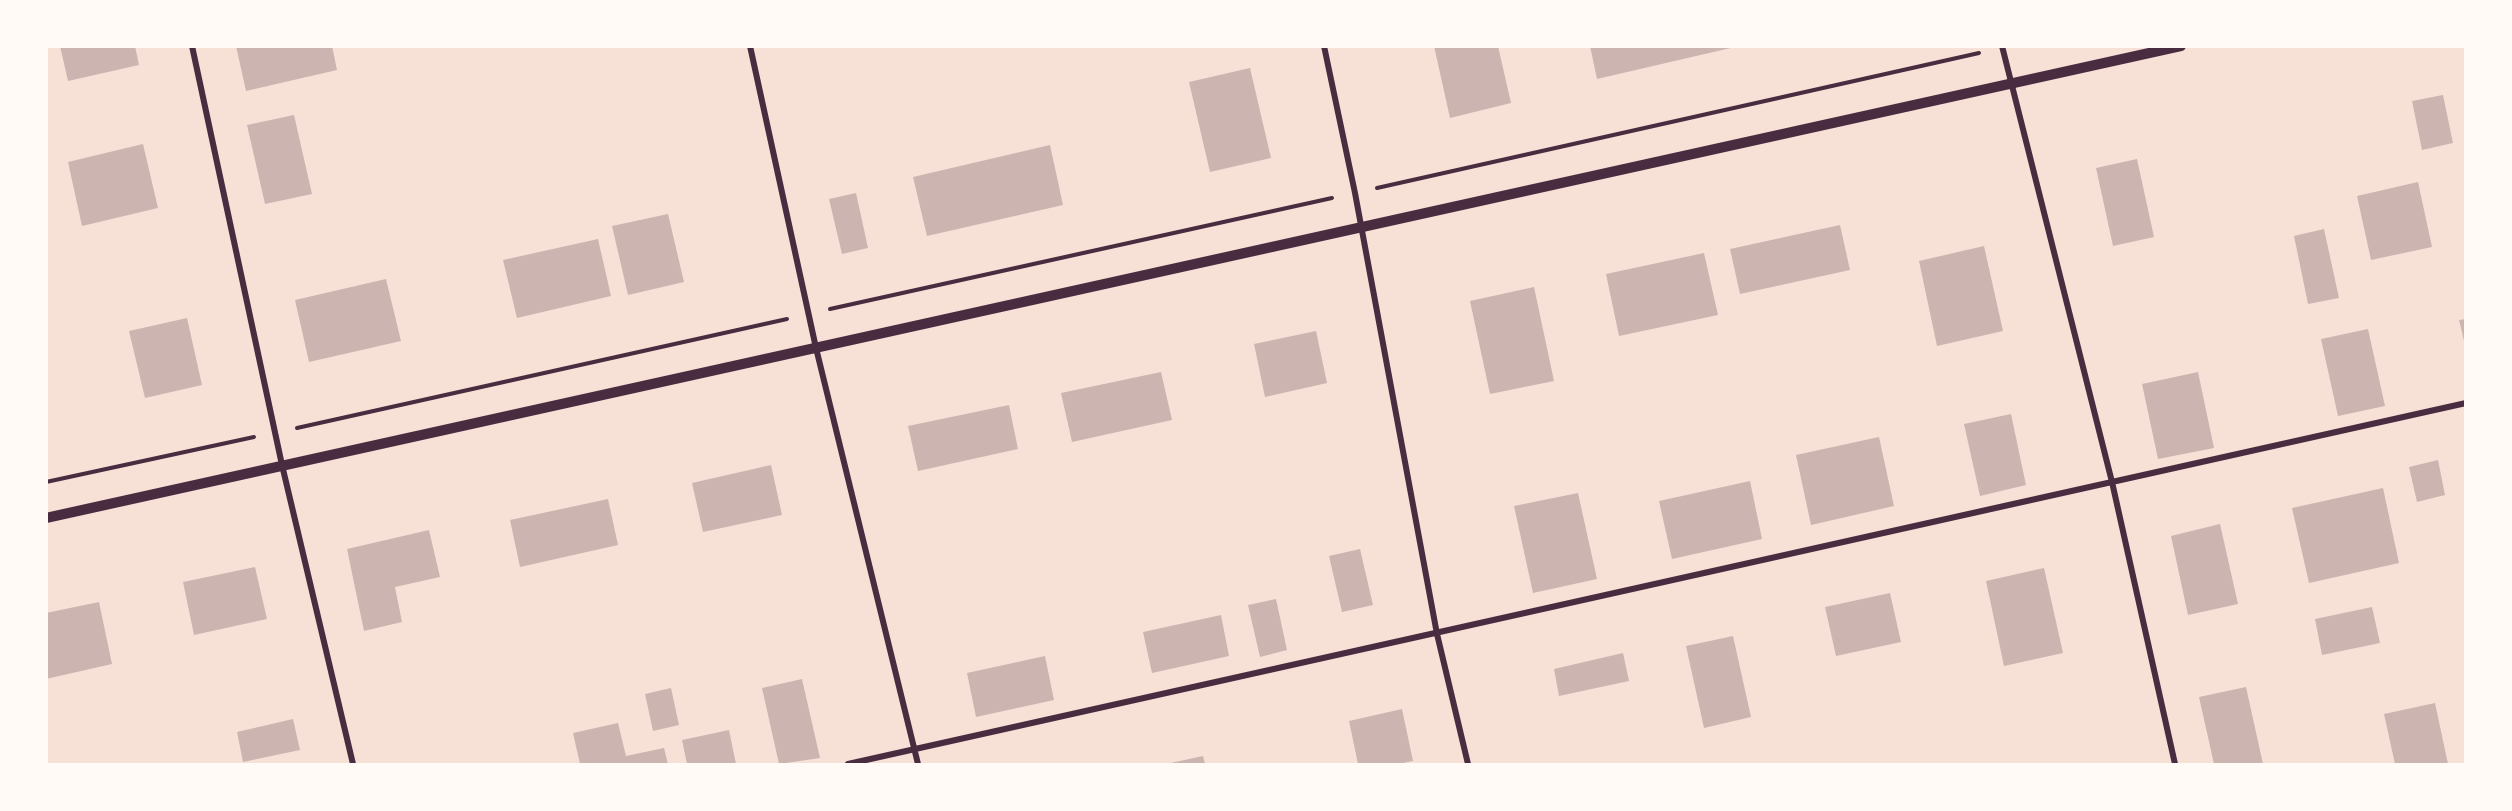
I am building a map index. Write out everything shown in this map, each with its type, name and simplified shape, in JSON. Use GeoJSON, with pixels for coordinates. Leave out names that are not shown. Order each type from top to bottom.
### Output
{"type":"FeatureCollection","features":[{"type":"Feature","properties":{"kind":"street"},"geometry":{"type":"LineString","coordinates":[[192,46],[282,465],[353,765]]}},
{"type":"Feature","properties":{"kind":"street"},"geometry":{"type":"LineString","coordinates":[[750,46],[816,348],[918,765]]}},
{"type":"Feature","properties":{"kind":"street"},"geometry":{"type":"LineString","coordinates":[[1324,46],[1362,229],[1437,634],[1468,765]]}},
{"type":"Feature","properties":{"kind":"street"},"geometry":{"type":"LineString","coordinates":[[46,518],[1362,229],[2181,46]]}},
{"type":"Feature","properties":{"kind":"street"},"geometry":{"type":"LineString","coordinates":[[2003,47],[2010,84],[2112,482],[2175,765]]}},
{"type":"Feature","properties":{"kind":"street"},"geometry":{"type":"LineString","coordinates":[[848,765],[2466,403]]}},
{"type":"Feature","properties":{"kind":"path"},"geometry":{"type":"LineString","coordinates":[[46,483],[2003,47]]}},
{"type":"Feature","properties":{"kind":"building"},"geometry":{"type":"Polygon","coordinates":[[[60,46],[135,46],[139,65],[68,81],[60,46]]]}},
{"type":"Feature","properties":{"kind":"building"},"geometry":{"type":"Polygon","coordinates":[[[236,46],[332,46],[337,70],[246,91],[236,46]]]}},
{"type":"Feature","properties":{"kind":"building"},"geometry":{"type":"Polygon","coordinates":[[[1434,46],[1498,46],[1511,103],[1450,118],[1434,46]]]}},
{"type":"Feature","properties":{"kind":"building"},"geometry":{"type":"Polygon","coordinates":[[[1590,46],[1735,46],[1735,47],[1597,79],[1590,46]]]}},
{"type":"Feature","properties":{"kind":"building"},"geometry":{"type":"Polygon","coordinates":[[[1250,68],[1271,158],[1210,172],[1189,82],[1250,68]]]}},
{"type":"Feature","properties":{"kind":"building"},"geometry":{"type":"Polygon","coordinates":[[[2443,95],[2453,143],[2422,150],[2412,101],[2443,95]]]}},
{"type":"Feature","properties":{"kind":"building"},"geometry":{"type":"Polygon","coordinates":[[[294,115],[312,194],[265,204],[247,125],[294,115]]]}},
{"type":"Feature","properties":{"kind":"building"},"geometry":{"type":"Polygon","coordinates":[[[143,144],[158,208],[82,226],[68,162],[143,144]]]}},
{"type":"Feature","properties":{"kind":"building"},"geometry":{"type":"Polygon","coordinates":[[[1050,145],[1063,205],[927,236],[913,177],[1050,145]]]}},
{"type":"Feature","properties":{"kind":"building"},"geometry":{"type":"Polygon","coordinates":[[[2137,159],[2154,237],[2113,246],[2096,168],[2137,159]]]}},
{"type":"Feature","properties":{"kind":"building"},"geometry":{"type":"Polygon","coordinates":[[[2418,182],[2432,247],[2371,260],[2357,196],[2418,182]]]}},
{"type":"Feature","properties":{"kind":"building"},"geometry":{"type":"Polygon","coordinates":[[[856,193],[868,248],[842,254],[829,199],[856,193]]]}},
{"type":"Feature","properties":{"kind":"building"},"geometry":{"type":"Polygon","coordinates":[[[668,214],[684,282],[628,295],[612,226],[668,214]]]}},
{"type":"Feature","properties":{"kind":"building"},"geometry":{"type":"Polygon","coordinates":[[[1840,225],[1850,270],[1740,294],[1730,249],[1840,225]]]}},
{"type":"Feature","properties":{"kind":"building"},"geometry":{"type":"Polygon","coordinates":[[[2324,229],[2339,298],[2308,304],[2294,236],[2324,229]]]}},
{"type":"Feature","properties":{"kind":"building"},"geometry":{"type":"Polygon","coordinates":[[[598,239],[611,296],[517,318],[503,260],[598,239]]]}},
{"type":"Feature","properties":{"kind":"building"},"geometry":{"type":"Polygon","coordinates":[[[1984,246],[2003,331],[1937,346],[1919,261],[1984,246]]]}},
{"type":"Feature","properties":{"kind":"building"},"geometry":{"type":"Polygon","coordinates":[[[1704,253],[1718,315],[1619,336],[1606,274],[1704,253]]]}},
{"type":"Feature","properties":{"kind":"building"},"geometry":{"type":"Polygon","coordinates":[[[386,279],[401,341],[309,362],[295,300],[386,279]]]}},
{"type":"Feature","properties":{"kind":"building"},"geometry":{"type":"Polygon","coordinates":[[[1534,287],[1554,381],[1490,394],[1470,301],[1534,287]]]}},
{"type":"Feature","properties":{"kind":"building"},"geometry":{"type":"Polygon","coordinates":[[[187,318],[202,385],[145,398],[129,331],[187,318]]]}},
{"type":"Feature","properties":{"kind":"building"},"geometry":{"type":"Polygon","coordinates":[[[2466,319],[2466,345],[2465,345],[2459,320],[2466,319]]]}},
{"type":"Feature","properties":{"kind":"building"},"geometry":{"type":"Polygon","coordinates":[[[2368,329],[2385,406],[2338,416],[2321,339],[2368,329]]]}},
{"type":"Feature","properties":{"kind":"building"},"geometry":{"type":"Polygon","coordinates":[[[1316,331],[1327,383],[1265,397],[1254,344],[1316,331]]]}},
{"type":"Feature","properties":{"kind":"building"},"geometry":{"type":"Polygon","coordinates":[[[1161,372],[1172,420],[1072,442],[1061,393],[1161,372]]]}},
{"type":"Feature","properties":{"kind":"building"},"geometry":{"type":"Polygon","coordinates":[[[2198,372],[2214,448],[2158,459],[2142,384],[2198,372]]]}},
{"type":"Feature","properties":{"kind":"building"},"geometry":{"type":"Polygon","coordinates":[[[1009,405],[1018,449],[918,471],[908,426],[1009,405]]]}},
{"type":"Feature","properties":{"kind":"building"},"geometry":{"type":"Polygon","coordinates":[[[2011,414],[2026,485],[1980,496],[1964,424],[2011,414]]]}},
{"type":"Feature","properties":{"kind":"building"},"geometry":{"type":"Polygon","coordinates":[[[1879,437],[1894,506],[1811,525],[1796,455],[1879,437]]]}},
{"type":"Feature","properties":{"kind":"building"},"geometry":{"type":"Polygon","coordinates":[[[2438,460],[2445,495],[2417,502],[2409,467],[2438,460]]]}},
{"type":"Feature","properties":{"kind":"building"},"geometry":{"type":"Polygon","coordinates":[[[771,465],[782,515],[703,532],[692,483],[771,465]]]}},
{"type":"Feature","properties":{"kind":"building"},"geometry":{"type":"Polygon","coordinates":[[[1750,481],[1762,539],[1672,559],[1659,501],[1750,481]]]}},
{"type":"Feature","properties":{"kind":"building"},"geometry":{"type":"Polygon","coordinates":[[[2383,488],[2399,563],[2309,583],[2292,508],[2383,488]]]}},
{"type":"Feature","properties":{"kind":"building"},"geometry":{"type":"Polygon","coordinates":[[[1578,493],[1597,579],[1533,593],[1514,506],[1578,493]]]}},
{"type":"Feature","properties":{"kind":"building"},"geometry":{"type":"Polygon","coordinates":[[[608,499],[618,545],[520,567],[510,520],[608,499]]]}},
{"type":"Feature","properties":{"kind":"building"},"geometry":{"type":"Polygon","coordinates":[[[2220,524],[2238,604],[2188,615],[2171,536],[2220,524]]]}},
{"type":"Feature","properties":{"kind":"building"},"geometry":{"type":"Polygon","coordinates":[[[429,530],[440,577],[395,587],[402,622],[364,631],[347,549],[429,530]]]}},
{"type":"Feature","properties":{"kind":"building"},"geometry":{"type":"Polygon","coordinates":[[[1360,549],[1373,605],[1342,612],[1329,556],[1360,549]]]}},
{"type":"Feature","properties":{"kind":"building"},"geometry":{"type":"Polygon","coordinates":[[[255,567],[267,619],[194,635],[183,582],[255,567]]]}},
{"type":"Feature","properties":{"kind":"building"},"geometry":{"type":"Polygon","coordinates":[[[2044,568],[2063,653],[2004,666],[1986,581],[2044,568]]]}},
{"type":"Feature","properties":{"kind":"building"},"geometry":{"type":"Polygon","coordinates":[[[1890,593],[1901,642],[1836,656],[1825,607],[1890,593]]]}},
{"type":"Feature","properties":{"kind":"building"},"geometry":{"type":"Polygon","coordinates":[[[1276,599],[1287,650],[1260,657],[1248,605],[1276,599]]]}},
{"type":"Feature","properties":{"kind":"building"},"geometry":{"type":"Polygon","coordinates":[[[99,602],[112,664],[46,679],[46,613],[99,602]]]}},
{"type":"Feature","properties":{"kind":"building"},"geometry":{"type":"Polygon","coordinates":[[[2372,607],[2380,643],[2322,655],[2315,619],[2372,607]]]}},
{"type":"Feature","properties":{"kind":"building"},"geometry":{"type":"Polygon","coordinates":[[[1221,615],[1229,656],[1152,673],[1143,632],[1221,615]]]}},
{"type":"Feature","properties":{"kind":"building"},"geometry":{"type":"Polygon","coordinates":[[[1733,636],[1751,717],[1704,728],[1686,646],[1733,636]]]}},
{"type":"Feature","properties":{"kind":"building"},"geometry":{"type":"Polygon","coordinates":[[[1623,653],[1629,681],[1559,696],[1554,669],[1623,653]]]}},
{"type":"Feature","properties":{"kind":"building"},"geometry":{"type":"Polygon","coordinates":[[[1045,656],[1054,700],[976,717],[967,673],[1045,656]]]}},
{"type":"Feature","properties":{"kind":"building"},"geometry":{"type":"Polygon","coordinates":[[[802,679],[820,758],[779,764],[762,688],[802,679]]]}},
{"type":"Feature","properties":{"kind":"building"},"geometry":{"type":"Polygon","coordinates":[[[2246,687],[2263,764],[2214,764],[2199,697],[2246,687]]]}},
{"type":"Feature","properties":{"kind":"building"},"geometry":{"type":"Polygon","coordinates":[[[671,688],[679,725],[653,731],[645,694],[671,688]]]}},
{"type":"Feature","properties":{"kind":"building"},"geometry":{"type":"Polygon","coordinates":[[[2435,703],[2448,764],[2395,764],[2384,714],[2435,703]]]}},
{"type":"Feature","properties":{"kind":"building"},"geometry":{"type":"Polygon","coordinates":[[[1402,709],[1413,761],[1398,764],[1358,764],[1349,721],[1402,709]]]}},
{"type":"Feature","properties":{"kind":"building"},"geometry":{"type":"Polygon","coordinates":[[[293,719],[300,750],[243,762],[237,732],[293,719]]]}},
{"type":"Feature","properties":{"kind":"building"},"geometry":{"type":"Polygon","coordinates":[[[618,723],[626,756],[664,748],[668,764],[580,764],[573,733],[618,723]]]}},
{"type":"Feature","properties":{"kind":"building"},"geometry":{"type":"Polygon","coordinates":[[[729,730],[736,764],[687,764],[682,740],[729,730]]]}},
{"type":"Feature","properties":{"kind":"building"},"geometry":{"type":"Polygon","coordinates":[[[1203,756],[1205,764],[1166,764],[1203,756]]]}}]}
